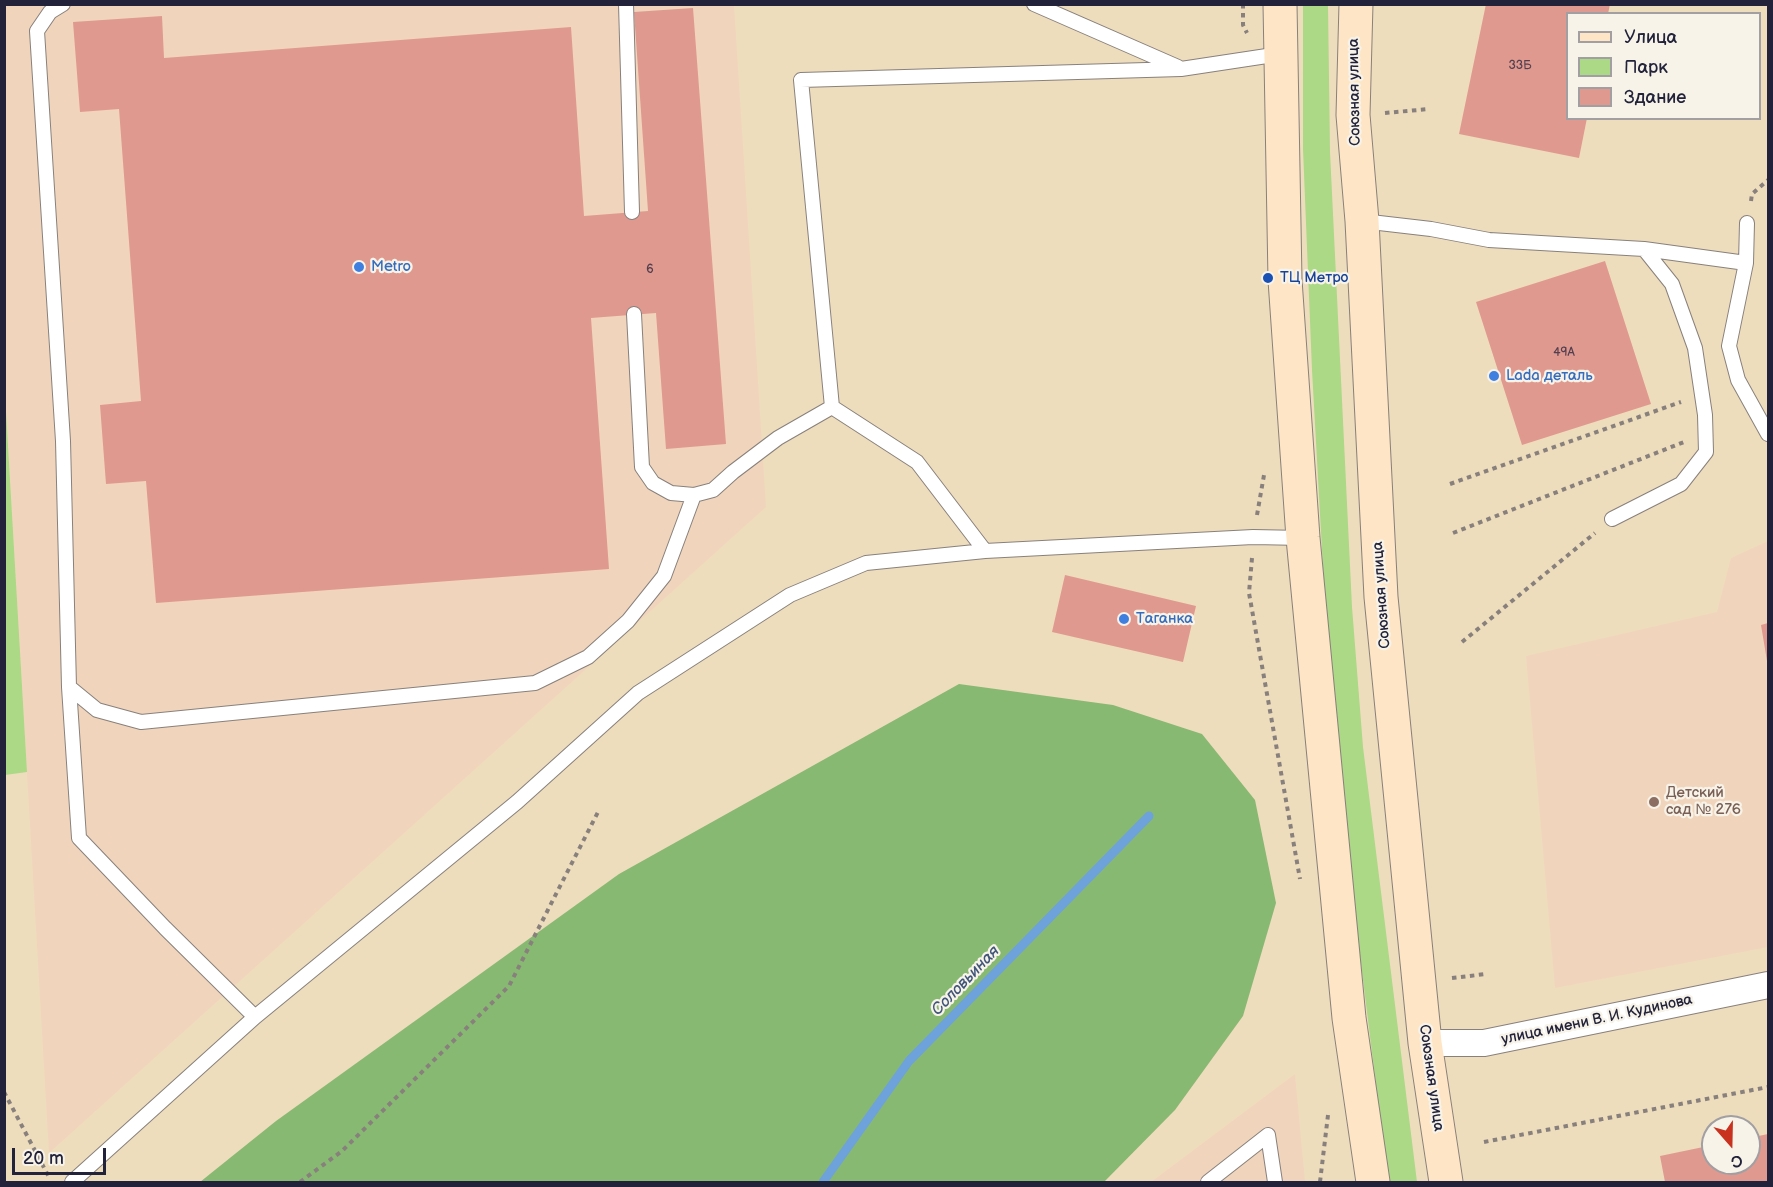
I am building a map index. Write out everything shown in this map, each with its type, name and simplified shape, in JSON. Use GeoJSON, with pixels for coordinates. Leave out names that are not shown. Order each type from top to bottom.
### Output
{"type":"FeatureCollection","features":[{"type":"Feature","properties":{"kind":"main road"},"geometry":{"type":"LineString","coordinates":[[1280,4],[1285,280],[1303,538],[1347,997],[1371,1178]]}},
{"type":"Feature","properties":{"kind":"main road","name":"Союзная улица"},"geometry":{"type":"LineString","coordinates":[[1356,4],[1353,115],[1362,221],[1381,597],[1425,1043],[1446,1182]]}},
{"type":"Feature","properties":{"kind":"street","name":"улица имени В. И. Кудинова"},"geometry":{"type":"LineString","coordinates":[[1425,1043],[1484,1043],[1768,985]]}},
{"type":"Feature","properties":{"kind":"lane"},"geometry":{"type":"LineString","coordinates":[[63,4],[50,12],[37,31],[63,441],[69,687],[80,838],[165,928],[255,1017]]}},
{"type":"Feature","properties":{"kind":"lane"},"geometry":{"type":"LineString","coordinates":[[626,4],[632,212]]}},
{"type":"Feature","properties":{"kind":"lane"},"geometry":{"type":"LineString","coordinates":[[1034,4],[1181,69]]}},
{"type":"Feature","properties":{"kind":"lane"},"geometry":{"type":"LineString","coordinates":[[832,407],[801,80],[1181,69],[1280,54]]}},
{"type":"Feature","properties":{"kind":"lane"},"geometry":{"type":"LineString","coordinates":[[1362,221],[1431,229],[1489,240],[1644,249],[1746,263]]}},
{"type":"Feature","properties":{"kind":"lane"},"geometry":{"type":"LineString","coordinates":[[1747,223],[1746,263],[1729,346],[1738,380],[1768,434]]}},
{"type":"Feature","properties":{"kind":"lane"},"geometry":{"type":"LineString","coordinates":[[1612,519],[1681,484],[1706,452],[1702,394],[1695,348],[1672,284],[1644,249]]}},
{"type":"Feature","properties":{"kind":"lane"},"geometry":{"type":"LineString","coordinates":[[634,314],[642,467],[653,483],[671,493],[694,495],[713,490],[778,438],[832,407]]}},
{"type":"Feature","properties":{"kind":"lane"},"geometry":{"type":"LineString","coordinates":[[832,407],[917,462],[985,551]]}},
{"type":"Feature","properties":{"kind":"lane"},"geometry":{"type":"LineString","coordinates":[[69,687],[97,710],[141,722],[535,683],[588,657],[628,621],[664,576],[694,495]]}},
{"type":"Feature","properties":{"kind":"lane"},"geometry":{"type":"LineString","coordinates":[[72,1182],[255,1017],[517,802],[638,693],[790,595],[866,563],[985,551],[1253,537],[1303,538]]}},
{"type":"Feature","properties":{"kind":"lane"},"geometry":{"type":"LineString","coordinates":[[1208,1182],[1268,1136],[1275,1182]]}},
{"type":"Feature","properties":{"kind":"path"},"geometry":{"type":"LineString","coordinates":[[1450,484],[1702,394]]}},
{"type":"Feature","properties":{"kind":"path"},"geometry":{"type":"LineString","coordinates":[[1453,533],[1705,434]]}},
{"type":"Feature","properties":{"kind":"path"},"geometry":{"type":"LineString","coordinates":[[1461,642],[1612,519]]}},
{"type":"Feature","properties":{"kind":"path"},"geometry":{"type":"LineString","coordinates":[[300,1182],[342,1151],[508,986],[598,812]]}},
{"type":"Feature","properties":{"kind":"path"},"geometry":{"type":"LineString","coordinates":[[1484,1142],[1768,1087]]}},
{"type":"Feature","properties":{"kind":"path"},"geometry":{"type":"LineString","coordinates":[[4,1092],[51,1182]]}},
{"type":"Feature","properties":{"kind":"shaded area"},"geometry":{"type":"Polygon","coordinates":[[[4,5],[734,5],[766,507],[49,1153],[5,394],[4,5]]]}},
{"type":"Feature","properties":{"kind":"shaded area","name":"Детский сад № 276"},"geometry":{"type":"Polygon","coordinates":[[[1768,541],[1768,947],[1555,988],[1526,656],[1717,612],[1731,558],[1768,541]]]}},
{"type":"Feature","properties":{"kind":"shaded area"},"geometry":{"type":"Polygon","coordinates":[[[1295,1074],[1305,1182],[1151,1182],[1295,1074]]]}},
{"type":"Feature","properties":{"kind":"green space"},"geometry":{"type":"Polygon","coordinates":[[[1303,5],[1328,5],[1330,152],[1352,607],[1363,747],[1417,1182],[1388,1182],[1343,818],[1325,604],[1312,370],[1303,149],[1303,5]]]}},
{"type":"Feature","properties":{"kind":"green space"},"geometry":{"type":"Polygon","coordinates":[[[5,394],[27,772],[4,775],[5,394]]]}},
{"type":"Feature","properties":{"kind":"green space"},"geometry":{"type":"Polygon","coordinates":[[[959,684],[1113,705],[1202,734],[1255,800],[1276,903],[1243,1016],[1175,1110],[1104,1182],[200,1182],[276,1121],[619,874],[959,684]]]}},
{"type":"Feature","properties":{"kind":"building"},"geometry":{"type":"Polygon","coordinates":[[[1486,4],[1610,4],[1608,12],[1566,12],[1566,120],[1587,120],[1579,158],[1459,134],[1486,4]]]}},
{"type":"Feature","properties":{"kind":"building","name":"Metro"},"geometry":{"type":"Polygon","coordinates":[[[693,8],[726,444],[666,449],[656,313],[591,318],[609,569],[156,603],[146,481],[106,484],[100,405],[141,401],[119,109],[80,112],[73,22],[162,16],[164,58],[571,27],[584,216],[648,211],[634,12],[693,8]]]}},
{"type":"Feature","properties":{"kind":"building"},"geometry":{"type":"Polygon","coordinates":[[[1605,261],[1651,404],[1522,445],[1476,302],[1605,261]]]}},
{"type":"Feature","properties":{"kind":"building","name":"Таганка"},"geometry":{"type":"Polygon","coordinates":[[[1065,575],[1196,606],[1183,662],[1052,632],[1065,575]]]}},
{"type":"Feature","properties":{"kind":"building"},"geometry":{"type":"Polygon","coordinates":[[[1768,623],[1768,661],[1767,661],[1761,625],[1768,623]]]}},
{"type":"Feature","properties":{"kind":"building"},"geometry":{"type":"Polygon","coordinates":[[[1768,1134],[1768,1182],[1665,1182],[1660,1156],[1701,1147],[1701,1175],[1761,1175],[1761,1135],[1768,1134]]]}},
{"type":"Feature","properties":{"kind":"waterway","name":"Соловьиная"},"geometry":{"type":"LineString","coordinates":[[823,1182],[909,1061],[1149,816]]}},
{"type":"Feature","properties":{"kind":"place","name":"Metro"},"geometry":{"type":"Point","coordinates":[359,267]}},
{"type":"Feature","properties":{"kind":"place","name":"ТЦ Метро"},"geometry":{"type":"Point","coordinates":[1268,278]}},
{"type":"Feature","properties":{"kind":"place","name":"Lada деталь"},"geometry":{"type":"Point","coordinates":[1494,376]}},
{"type":"Feature","properties":{"kind":"place","name":"Таганка"},"geometry":{"type":"Point","coordinates":[1124,619]}},
{"type":"Feature","properties":{"kind":"place","name":"Детский сад № 276"},"geometry":{"type":"Point","coordinates":[1654,802]}}]}
